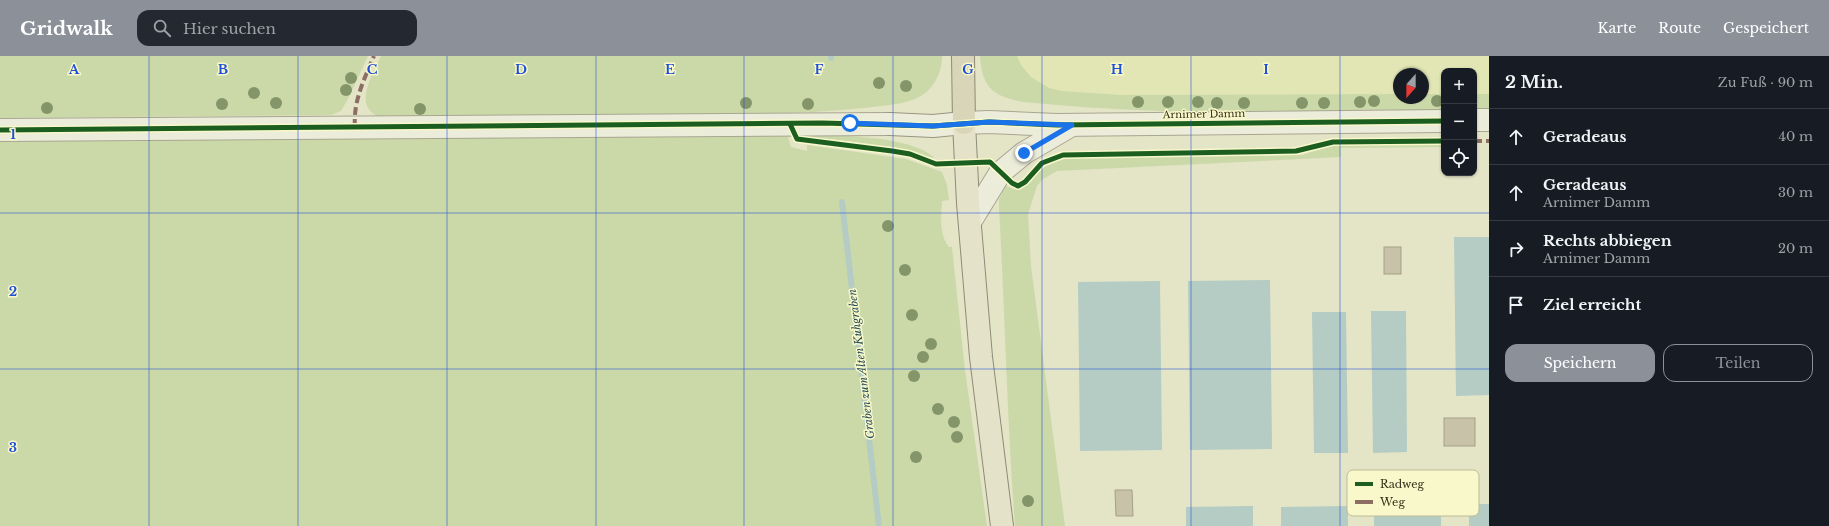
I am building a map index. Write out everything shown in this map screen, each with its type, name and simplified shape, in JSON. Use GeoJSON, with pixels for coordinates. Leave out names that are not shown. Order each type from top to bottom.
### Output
{"type":"FeatureCollection","features":[{"type":"Feature","properties":{"kind":"highway"},"geometry":{"type":"LineString","coordinates":[[962,56],[964,123]]}},
{"type":"Feature","properties":{"kind":"main road"},"geometry":{"type":"LineString","coordinates":[[964,123],[981,357],[1002,526]]}},
{"type":"Feature","properties":{"kind":"street"},"geometry":{"type":"LineString","coordinates":[[1477,120],[1489,120]]}},
{"type":"Feature","properties":{"kind":"street","name":"Arnimer Damm"},"geometry":{"type":"LineString","coordinates":[[0,130],[890,124],[933,126],[989,122],[1072,125],[1441,121]]}},
{"type":"Feature","properties":{"kind":"street","name":"Arnimer Damm"},"geometry":{"type":"LineString","coordinates":[[970,222],[1000,173],[1024,153],[1072,125]]}},
{"type":"Feature","properties":{"kind":"green space"},"geometry":{"type":"Polygon","coordinates":[[[0,56],[368,56],[341,111],[331,115],[0,118],[0,56]]]}},
{"type":"Feature","properties":{"kind":"green space"},"geometry":{"type":"Polygon","coordinates":[[[381,56],[942,56],[942,63],[935,82],[921,96],[903,103],[864,108],[767,114],[384,118],[374,114],[368,108],[366,100],[366,92],[369,82],[381,56]]]}},
{"type":"Feature","properties":{"kind":"green space"},"geometry":{"type":"Polygon","coordinates":[[[980,56],[1017,56],[1021,65],[1031,77],[1049,88],[1062,91],[1121,95],[1393,94],[1393,104],[1429,104],[1429,94],[1441,94],[1441,111],[1286,113],[1181,112],[1128,110],[1023,102],[1004,97],[991,89],[983,76],[980,56]]]}},
{"type":"Feature","properties":{"kind":"green space"},"geometry":{"type":"Polygon","coordinates":[[[1017,56],[1489,56],[1489,94],[1477,94],[1477,68],[1441,68],[1441,94],[1429,94],[1429,68],[1393,68],[1393,94],[1121,95],[1062,91],[1049,88],[1031,77],[1020,65],[1017,56]]]}},
{"type":"Feature","properties":{"kind":"green space"},"geometry":{"type":"Polygon","coordinates":[[[1477,94],[1489,94],[1489,111],[1477,111],[1477,94]]]}},
{"type":"Feature","properties":{"kind":"green space"},"geometry":{"type":"Polygon","coordinates":[[[787,133],[791,147],[807,151],[807,145],[906,159],[942,172],[947,185],[949,200],[942,201],[942,231],[949,247],[952,247],[965,370],[987,526],[0,526],[0,140],[787,133]]]}},
{"type":"Feature","properties":{"kind":"green space"},"geometry":{"type":"Polygon","coordinates":[[[806,134],[855,136],[892,141],[924,150],[935,158],[885,146],[840,140],[806,138],[806,134]]]}},
{"type":"Feature","properties":{"kind":"green space"},"geometry":{"type":"Polygon","coordinates":[[[1341,144],[1441,144],[1441,147],[1341,148],[1341,157],[1057,171],[1043,179],[1037,186],[1028,214],[1031,266],[1065,526],[1015,526],[999,208],[999,199],[1006,186],[1016,190],[1021,189],[1043,168],[1068,158],[1302,155],[1341,144]]]}},
{"type":"Feature","properties":{"kind":"shaded area"},"geometry":{"type":"Polygon","coordinates":[[[1454,237],[1489,237],[1489,395],[1456,396],[1454,237]]]}},
{"type":"Feature","properties":{"kind":"shaded area"},"geometry":{"type":"Polygon","coordinates":[[[1270,280],[1272,449],[1190,450],[1188,281],[1270,280]]]}},
{"type":"Feature","properties":{"kind":"shaded area"},"geometry":{"type":"Polygon","coordinates":[[[1160,281],[1162,450],[1080,451],[1078,282],[1160,281]]]}},
{"type":"Feature","properties":{"kind":"shaded area"},"geometry":{"type":"Polygon","coordinates":[[[1371,311],[1406,311],[1407,452],[1373,453],[1371,311]]]}},
{"type":"Feature","properties":{"kind":"shaded area"},"geometry":{"type":"Polygon","coordinates":[[[1312,312],[1346,312],[1348,453],[1314,453],[1312,312]]]}},
{"type":"Feature","properties":{"kind":"shaded area"},"geometry":{"type":"Polygon","coordinates":[[[1479,504],[1489,504],[1489,526],[1469,526],[1469,516],[1479,516],[1479,504]]]}},
{"type":"Feature","properties":{"kind":"shaded area"},"geometry":{"type":"Polygon","coordinates":[[[1253,506],[1253,526],[1186,526],[1186,507],[1253,506]]]}},
{"type":"Feature","properties":{"kind":"shaded area"},"geometry":{"type":"Polygon","coordinates":[[[1347,506],[1348,526],[1281,526],[1281,507],[1347,506]]]}},
{"type":"Feature","properties":{"kind":"shaded area"},"geometry":{"type":"Polygon","coordinates":[[[1374,516],[1441,516],[1441,526],[1374,526],[1374,516]]]}},
{"type":"Feature","properties":{"kind":"building"},"geometry":{"type":"Polygon","coordinates":[[[1384,247],[1401,247],[1401,274],[1384,274],[1384,247]]]}},
{"type":"Feature","properties":{"kind":"building"},"geometry":{"type":"Polygon","coordinates":[[[1444,418],[1475,418],[1475,446],[1444,446],[1444,418]]]}},
{"type":"Feature","properties":{"kind":"building"},"geometry":{"type":"Polygon","coordinates":[[[1115,490],[1132,490],[1133,516],[1116,516],[1115,490]]]}},
{"type":"Feature","properties":{"kind":"waterway","name":"Graben zum Alten Kuhgraben"},"geometry":{"type":"LineString","coordinates":[[842,202],[879,526]]}},
{"type":"Feature","properties":{"kind":"marked path"},"geometry":{"type":"LineString","coordinates":[[355,127],[357,99],[374,56]]}},
{"type":"Feature","properties":{"kind":"marked path"},"geometry":{"type":"LineString","coordinates":[[1477,141],[1489,141]]}},
{"type":"Feature","properties":{"kind":"cycle path"},"geometry":{"type":"LineString","coordinates":[[0,130],[822,123],[933,126],[989,122],[1057,125],[1441,121]]}},
{"type":"Feature","properties":{"kind":"cycle path"},"geometry":{"type":"LineString","coordinates":[[790,124],[797,139],[910,154],[936,164],[990,162],[1012,183],[1018,186],[1025,182],[1042,163],[1063,155],[1296,151],[1333,142],[1441,141]]}},
{"type":"Feature","properties":{"kind":"route"},"geometry":{"type":"LineString","coordinates":[[850,123],[933,126],[989,122],[1072,125],[1024,153]]}}]}
